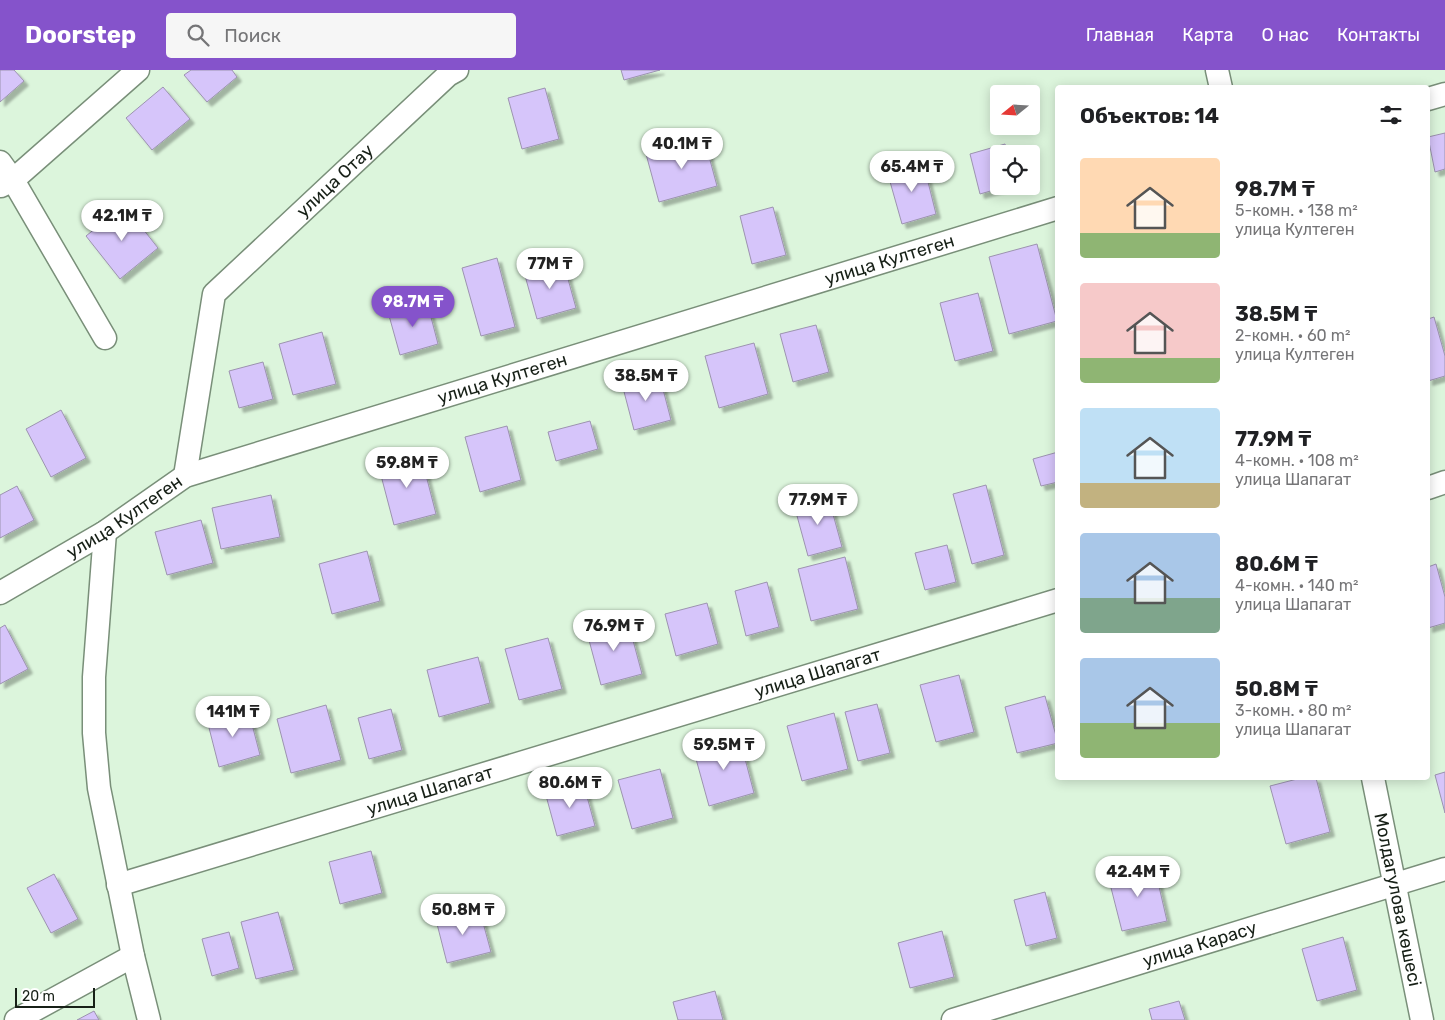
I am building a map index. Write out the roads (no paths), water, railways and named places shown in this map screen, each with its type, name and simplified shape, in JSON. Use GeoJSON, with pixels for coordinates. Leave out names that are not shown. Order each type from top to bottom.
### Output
{"type":"FeatureCollection","features":[{"type":"Feature","properties":{"kind":"street"},"geometry":{"type":"LineString","coordinates":[[105,338],[4,176],[138,70]]}},
{"type":"Feature","properties":{"kind":"street","name":"улица Отау"},"geometry":{"type":"LineString","coordinates":[[186,476],[214,294],[448,75],[457,70]]}},
{"type":"Feature","properties":{"kind":"street"},"geometry":{"type":"LineString","coordinates":[[1217,70],[1220,85]]}},
{"type":"Feature","properties":{"kind":"street"},"geometry":{"type":"LineString","coordinates":[[1430,98],[1445,94]]}},
{"type":"Feature","properties":{"kind":"street","name":"улица Култеген"},"geometry":{"type":"LineString","coordinates":[[0,593],[104,532],[186,476],[1055,209]]}},
{"type":"Feature","properties":{"kind":"street"},"geometry":{"type":"LineString","coordinates":[[1430,487],[1445,482]]}},
{"type":"Feature","properties":{"kind":"street"},"geometry":{"type":"LineString","coordinates":[[104,532],[94,677],[94,733],[99,788],[133,956],[149,1020]]}},
{"type":"Feature","properties":{"kind":"street","name":"улица Шапагат"},"geometry":{"type":"LineString","coordinates":[[118,886],[1055,601]]}},
{"type":"Feature","properties":{"kind":"street","name":"Молдагулова көшесі"},"geometry":{"type":"LineString","coordinates":[[1373,780],[1422,1020]]}},
{"type":"Feature","properties":{"kind":"street","name":"улица Карасу"},"geometry":{"type":"LineString","coordinates":[[953,1020],[1445,869]]}},
{"type":"Feature","properties":{"kind":"street"},"geometry":{"type":"LineString","coordinates":[[16,1020],[133,956]]}}]}
